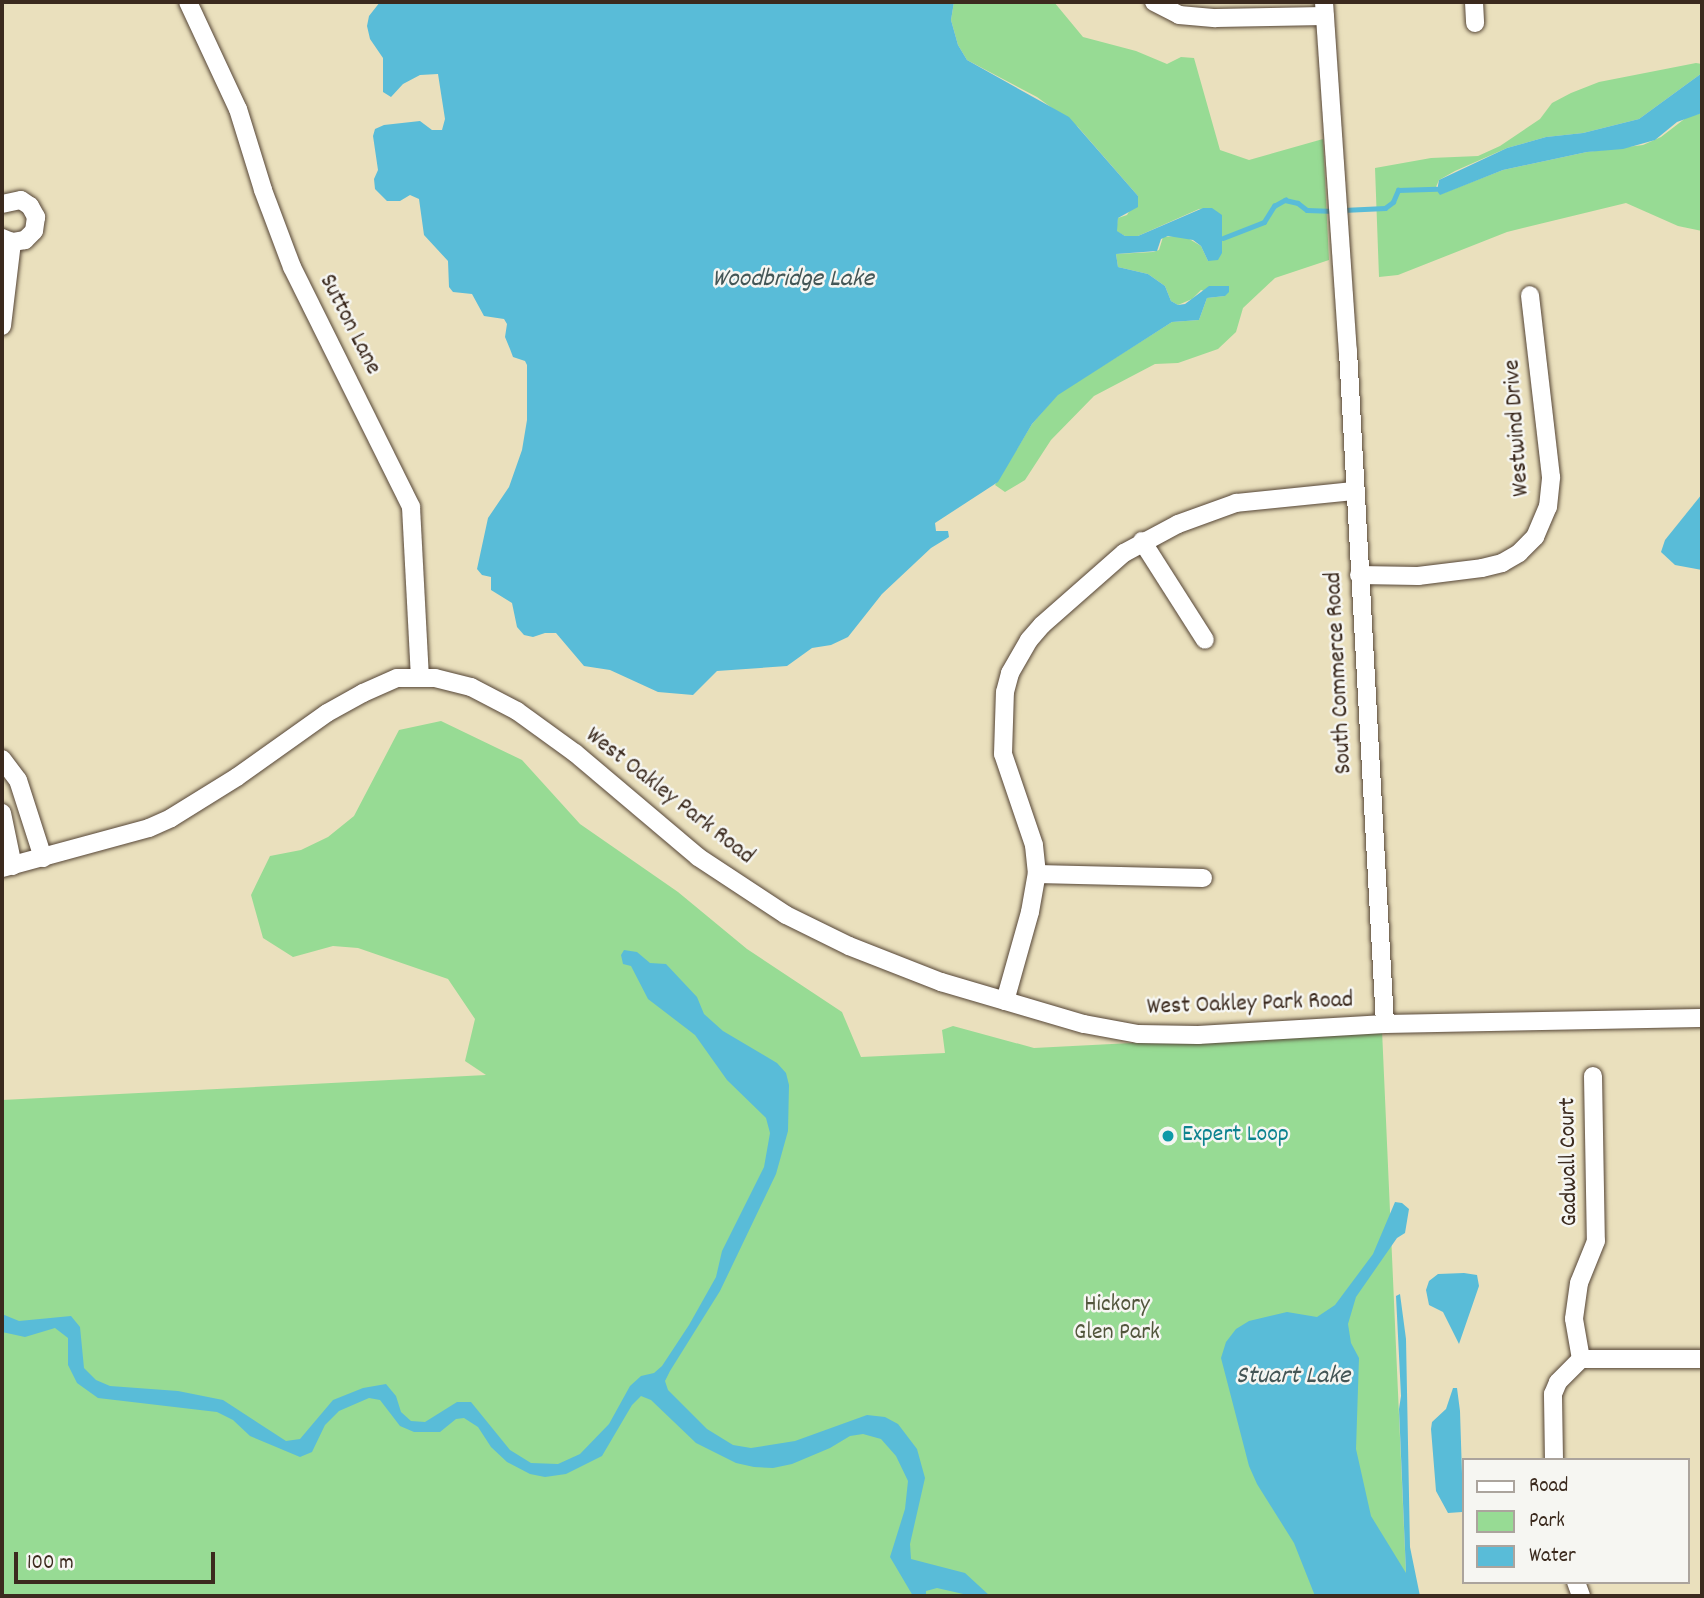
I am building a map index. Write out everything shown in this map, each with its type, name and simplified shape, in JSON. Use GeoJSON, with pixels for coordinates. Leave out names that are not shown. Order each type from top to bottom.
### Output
{"type":"FeatureCollection","features":[{"type":"Feature","properties":{"kind":"street","name":"Sutton Lane"},"geometry":{"type":"LineString","coordinates":[[188,2],[238,109],[263,190],[292,267],[411,507],[420,678]]}},
{"type":"Feature","properties":{"kind":"street"},"geometry":{"type":"LineString","coordinates":[[1154,2],[1180,15],[1216,18],[1325,9]]}},
{"type":"Feature","properties":{"kind":"street"},"geometry":{"type":"LineString","coordinates":[[1474,2],[1475,23]]}},
{"type":"Feature","properties":{"kind":"street","name":"South Commerce Road"},"geometry":{"type":"LineString","coordinates":[[1325,9],[1385,1024]]}},
{"type":"Feature","properties":{"kind":"street"},"geometry":{"type":"LineString","coordinates":[[2,204],[21,200],[30,206],[36,218],[30,236],[7,240],[2,326]]}},
{"type":"Feature","properties":{"kind":"street","name":"Westwind Drive"},"geometry":{"type":"LineString","coordinates":[[1359,575],[1418,576],[1482,568],[1511,558],[1535,537],[1548,507],[1550,477],[1530,295]]}},
{"type":"Feature","properties":{"kind":"street"},"geometry":{"type":"LineString","coordinates":[[1005,1001],[1030,912],[1037,874],[1034,845],[1003,754],[1004,710],[1010,673],[1042,625],[1142,541],[1178,524],[1237,503],[1354,491]]}},
{"type":"Feature","properties":{"kind":"street"},"geometry":{"type":"LineString","coordinates":[[1142,541],[1205,640]]}},
{"type":"Feature","properties":{"kind":"street","name":"West Oakley Park Road"},"geometry":{"type":"LineString","coordinates":[[7,867],[122,837],[171,818],[327,713],[363,692],[397,678],[420,678],[471,687],[517,710],[575,753],[698,857],[786,915],[849,946],[941,982],[1084,1024],[1138,1034],[1198,1035],[1385,1024]]}},
{"type":"Feature","properties":{"kind":"street"},"geometry":{"type":"LineString","coordinates":[[2,759],[18,780],[43,858]]}},
{"type":"Feature","properties":{"kind":"street"},"geometry":{"type":"LineString","coordinates":[[2,813],[7,867]]}},
{"type":"Feature","properties":{"kind":"street"},"geometry":{"type":"LineString","coordinates":[[1037,874],[1203,878]]}},
{"type":"Feature","properties":{"kind":"street"},"geometry":{"type":"LineString","coordinates":[[1385,1024],[1702,1018]]}},
{"type":"Feature","properties":{"kind":"street","name":"Gadwall Court"},"geometry":{"type":"LineString","coordinates":[[1586,1359],[1574,1319],[1579,1283],[1596,1241],[1593,1076]]}},
{"type":"Feature","properties":{"kind":"street"},"geometry":{"type":"LineString","coordinates":[[1554,1458],[1553,1394],[1558,1382],[1586,1359],[1702,1359]]}},
{"type":"Feature","properties":{"kind":"green space"},"geometry":{"type":"Polygon","coordinates":[[[954,2],[1054,2],[1083,37],[1136,51],[1167,64],[1181,57],[1194,58],[1220,150],[1249,160],[1323,139],[1329,260],[1275,278],[1243,308],[1236,332],[1218,349],[1178,363],[1155,364],[1094,396],[1051,440],[1025,480],[1005,492],[995,485],[1032,424],[1058,394],[1172,322],[1199,320],[1207,298],[1225,296],[1201,290],[1192,299],[1178,305],[1171,301],[1165,286],[1148,274],[1118,267],[1116,254],[1153,252],[1159,250],[1163,237],[1176,236],[1186,237],[1201,246],[1208,261],[1212,208],[1199,209],[1138,236],[1125,236],[1116,231],[1118,218],[1127,215],[1138,196],[1078,127],[1037,97],[967,60],[958,45],[951,20],[954,2]]]}},
{"type":"Feature","properties":{"kind":"green space"},"geometry":{"type":"Polygon","coordinates":[[[1702,64],[1702,73],[1639,119],[1583,133],[1546,137],[1507,148],[1455,171],[1439,180],[1436,187],[1441,194],[1503,170],[1587,152],[1643,145],[1661,137],[1687,117],[1702,113],[1702,231],[1678,226],[1626,203],[1507,232],[1398,275],[1379,277],[1375,168],[1431,158],[1478,156],[1500,146],[1540,119],[1552,103],[1571,93],[1599,82],[1702,64]]]}},
{"type":"Feature","properties":{"kind":"green space","name":"Hickory Glen Park"},"geometry":{"type":"Polygon","coordinates":[[[441,721],[522,760],[580,824],[678,892],[747,949],[842,1012],[861,1057],[945,1053],[942,1030],[953,1026],[1034,1048],[1382,1030],[1407,1596],[2,1596],[2,1100],[486,1075],[465,1061],[475,1019],[448,979],[358,948],[333,946],[293,957],[263,938],[251,895],[270,856],[301,850],[328,837],[354,816],[399,730],[441,721]]]}},
{"type":"Feature","properties":{"kind":"water","name":"Woodbridge Lake"},"geometry":{"type":"Polygon","coordinates":[[[380,2],[954,2],[951,20],[958,45],[967,60],[1069,117],[1138,196],[1138,207],[1118,218],[1117,231],[1125,236],[1138,236],[1203,208],[1212,208],[1222,215],[1222,253],[1218,260],[1208,261],[1201,246],[1193,240],[1168,236],[1161,239],[1157,251],[1116,254],[1118,267],[1148,274],[1165,286],[1171,301],[1178,305],[1185,304],[1209,286],[1229,286],[1229,292],[1225,296],[1207,298],[1199,320],[1172,322],[1058,395],[1032,424],[998,482],[935,523],[936,531],[948,531],[949,537],[931,548],[882,594],[848,637],[831,645],[812,648],[787,666],[717,671],[693,695],[658,692],[610,670],[584,666],[556,633],[533,637],[524,635],[517,627],[512,603],[491,590],[491,577],[482,575],[477,569],[488,518],[509,487],[522,450],[527,420],[527,365],[525,361],[513,357],[505,337],[507,324],[504,319],[484,316],[472,294],[453,292],[449,287],[448,261],[424,235],[419,199],[410,195],[400,201],[387,201],[375,189],[374,179],[378,170],[373,136],[375,129],[384,125],[420,121],[432,130],[442,130],[445,119],[438,74],[420,75],[403,84],[391,97],[383,92],[383,58],[370,39],[367,26],[369,16],[380,2]]]}},
{"type":"Feature","properties":{"kind":"water"},"geometry":{"type":"Polygon","coordinates":[[[1702,73],[1702,113],[1677,122],[1655,140],[1623,149],[1587,152],[1503,170],[1440,195],[1437,191],[1439,180],[1507,148],[1546,137],[1583,133],[1639,119],[1702,73]]]}},
{"type":"Feature","properties":{"kind":"water"},"geometry":{"type":"Polygon","coordinates":[[[1702,494],[1702,570],[1675,565],[1661,552],[1665,540],[1702,494]]]}},
{"type":"Feature","properties":{"kind":"water"},"geometry":{"type":"Polygon","coordinates":[[[624,950],[637,952],[650,963],[666,964],[697,997],[704,1014],[723,1031],[777,1063],[786,1073],[789,1085],[788,1131],[776,1174],[720,1291],[665,1381],[668,1390],[707,1429],[733,1445],[751,1448],[795,1441],[867,1415],[885,1417],[898,1424],[917,1449],[925,1478],[910,1544],[911,1559],[965,1573],[990,1596],[972,1596],[937,1588],[926,1591],[926,1596],[913,1596],[890,1557],[905,1509],[908,1481],[896,1456],[881,1439],[863,1434],[850,1436],[830,1448],[792,1464],[773,1468],[754,1467],[736,1463],[696,1443],[651,1400],[641,1396],[632,1405],[602,1456],[566,1474],[545,1477],[530,1474],[507,1462],[491,1447],[478,1427],[464,1418],[456,1419],[440,1432],[414,1432],[400,1426],[380,1400],[369,1398],[339,1411],[325,1425],[312,1452],[300,1457],[250,1436],[233,1420],[217,1412],[98,1398],[77,1383],[68,1365],[68,1338],[55,1328],[25,1337],[2,1332],[2,1314],[19,1321],[71,1316],[80,1327],[84,1368],[96,1380],[110,1386],[178,1391],[223,1400],[286,1441],[300,1439],[333,1400],[363,1388],[386,1384],[396,1396],[401,1412],[411,1421],[425,1422],[457,1402],[471,1402],[510,1450],[531,1463],[558,1464],[580,1454],[609,1424],[630,1386],[641,1376],[654,1373],[662,1366],[689,1325],[716,1277],[722,1251],[764,1167],[770,1133],[766,1118],[727,1080],[695,1035],[648,999],[631,966],[623,964],[621,955],[624,950]]]}},
{"type":"Feature","properties":{"kind":"water","name":"Stuart Lake"},"geometry":{"type":"Polygon","coordinates":[[[1395,1202],[1402,1203],[1409,1209],[1405,1233],[1397,1238],[1356,1297],[1348,1324],[1351,1343],[1359,1358],[1356,1449],[1371,1516],[1406,1573],[1396,1296],[1400,1294],[1406,1339],[1410,1547],[1420,1596],[1315,1596],[1294,1543],[1257,1484],[1249,1466],[1221,1358],[1226,1342],[1236,1329],[1249,1321],[1287,1312],[1317,1317],[1335,1305],[1373,1254],[1395,1202]]]}},
{"type":"Feature","properties":{"kind":"water"},"geometry":{"type":"Polygon","coordinates":[[[1438,1274],[1477,1275],[1479,1286],[1459,1344],[1443,1312],[1429,1305],[1426,1290],[1429,1281],[1438,1274]]]}},
{"type":"Feature","properties":{"kind":"water"},"geometry":{"type":"Polygon","coordinates":[[[1453,1388],[1457,1388],[1462,1512],[1448,1513],[1436,1491],[1431,1429],[1432,1422],[1446,1409],[1453,1388]]]}},
{"type":"Feature","properties":{"kind":"waterway"},"geometry":{"type":"LineString","coordinates":[[1343,210],[1385,208],[1393,202],[1398,190],[1436,189]]}},
{"type":"Feature","properties":{"kind":"waterway"},"geometry":{"type":"LineString","coordinates":[[1223,238],[1264,222],[1274,206],[1285,200],[1298,203],[1307,210],[1334,211]]}},
{"type":"Feature","properties":{"kind":"place","name":"Expert Loop"},"geometry":{"type":"Point","coordinates":[1168,1136]}}]}
